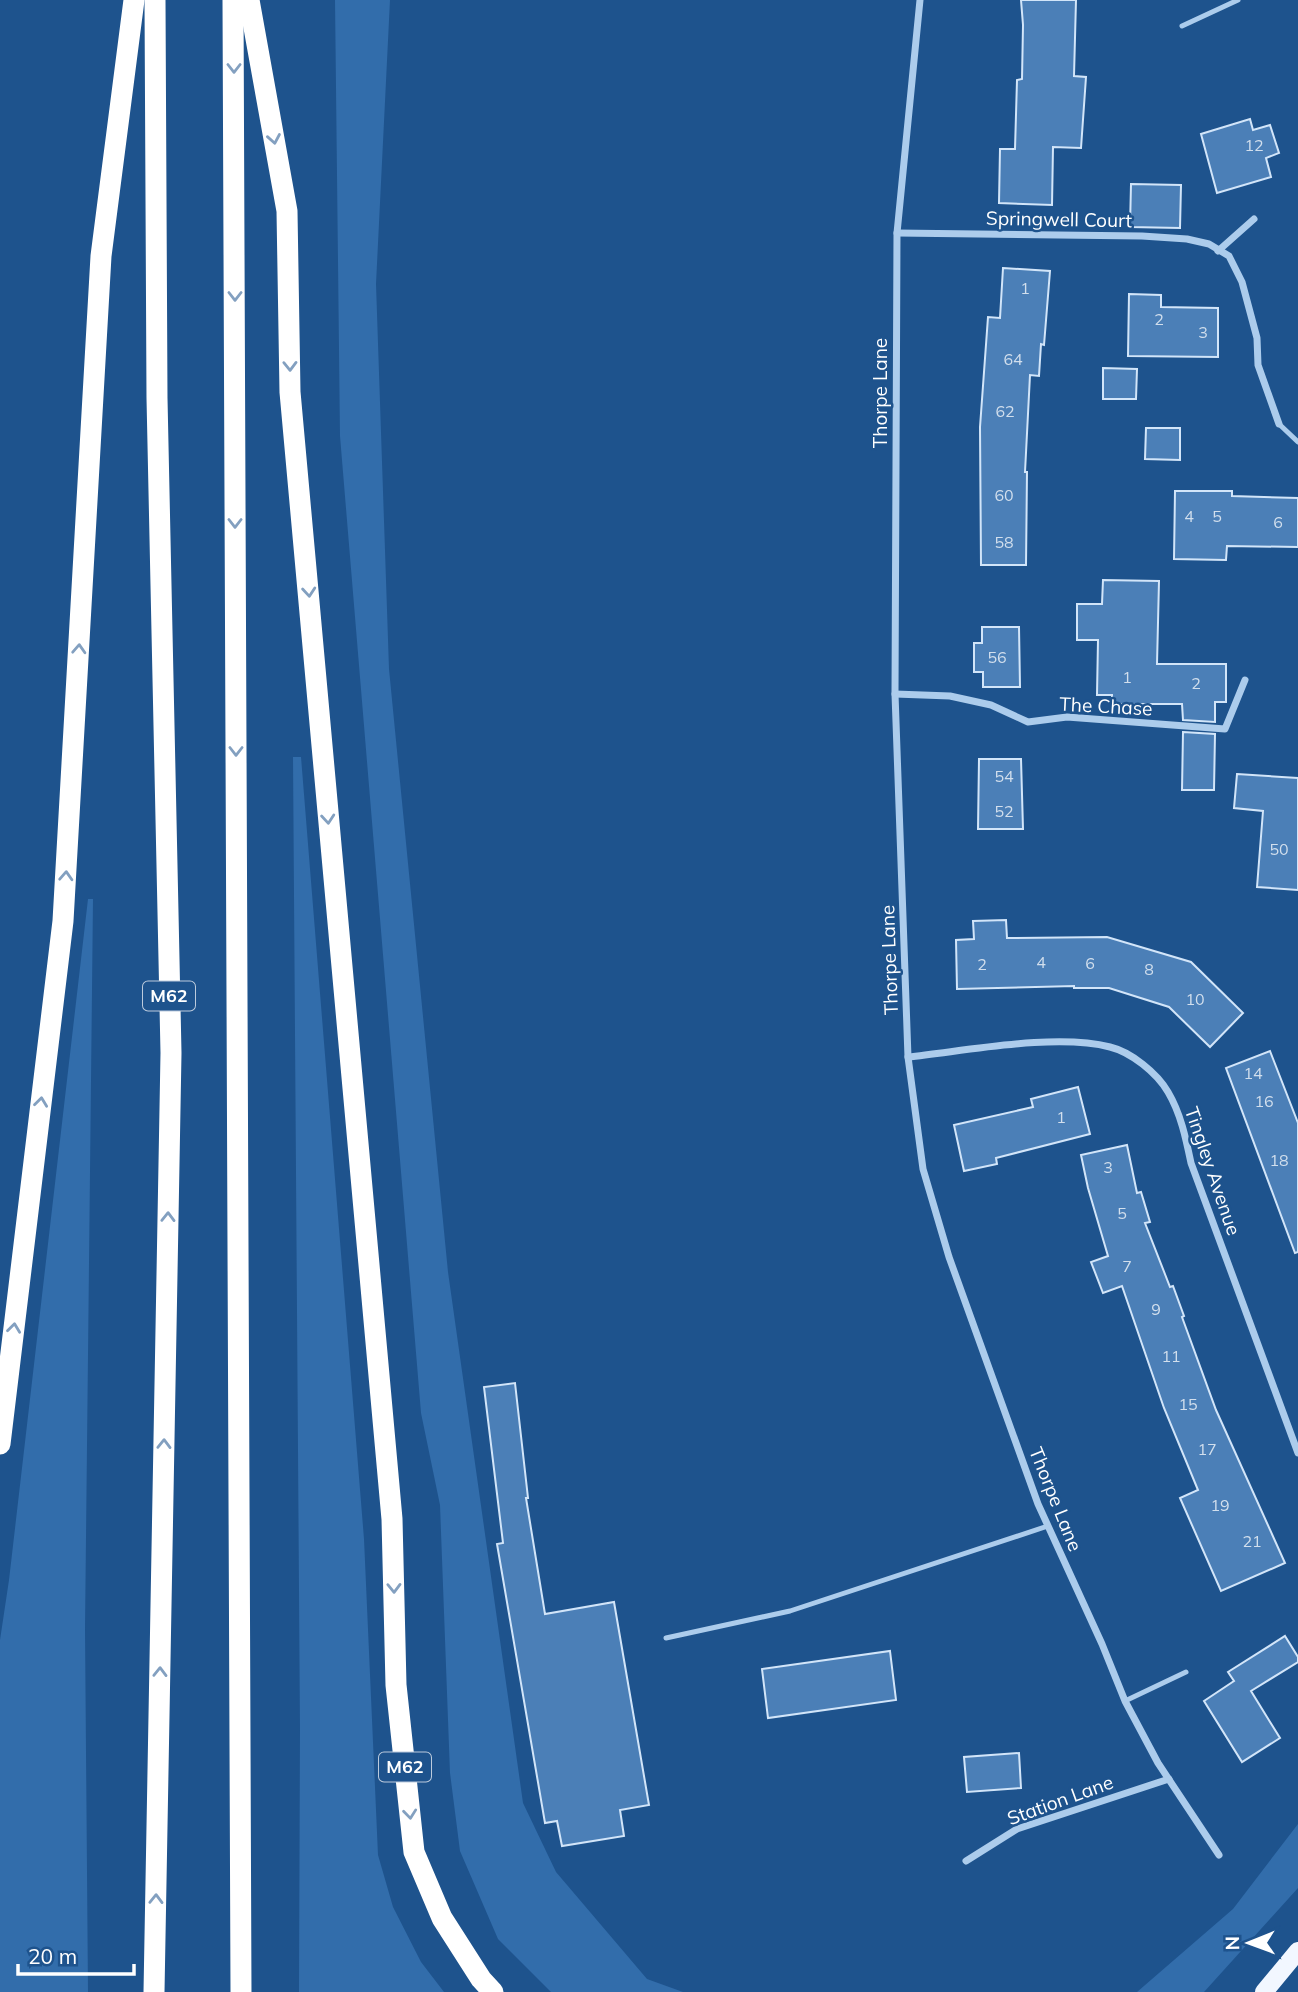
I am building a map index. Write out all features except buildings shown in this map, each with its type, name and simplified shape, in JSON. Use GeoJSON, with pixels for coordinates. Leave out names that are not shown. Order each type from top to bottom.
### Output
{"type":"FeatureCollection","features":[{"type":"Feature","properties":{"kind":"highway"},"geometry":{"type":"LineString","coordinates":[[0,1444],[63,921],[101,256],[134,0]]}},
{"type":"Feature","properties":{"kind":"highway","name":"M62"},"geometry":{"type":"LineString","coordinates":[[154,1992],[171,1053],[158,412],[155,0]]}},
{"type":"Feature","properties":{"kind":"highway"},"geometry":{"type":"LineString","coordinates":[[233,0],[241,1992]]}},
{"type":"Feature","properties":{"kind":"highway","name":"M62"},"geometry":{"type":"LineString","coordinates":[[249,0],[287,211],[290,392],[392,1520],[396,1685],[414,1852],[442,1918],[481,1979],[494,1992]]}},
{"type":"Feature","properties":{"kind":"main road"},"geometry":{"type":"LineString","coordinates":[[1264,1992],[1298,1951]]}},
{"type":"Feature","properties":{"kind":"street","name":"Thorpe Lane"},"geometry":{"type":"LineString","coordinates":[[920,0],[897,233],[895,694],[908,1057],[923,1170],[942,1232],[1048,1526],[1125,1701],[1158,1763],[1219,1855]]}},
{"type":"Feature","properties":{"kind":"street"},"geometry":{"type":"LineString","coordinates":[[1254,219],[1219,251],[1230,256],[1242,282],[1257,338],[1258,365],[1279,424]]}},
{"type":"Feature","properties":{"kind":"street","name":"Springwell Court"},"geometry":{"type":"LineString","coordinates":[[897,233],[1142,236],[1187,239],[1209,244],[1219,251]]}},
{"type":"Feature","properties":{"kind":"street","name":"The Chase"},"geometry":{"type":"LineString","coordinates":[[895,694],[950,696],[991,705],[1028,722],[1067,718],[1225,729],[1245,680]]}},
{"type":"Feature","properties":{"kind":"street","name":"Tingley Avenue"},"geometry":{"type":"LineString","coordinates":[[908,1057],[1036,1043],[1079,1042],[1113,1048],[1143,1065],[1167,1090],[1183,1126],[1191,1163],[1298,1452]]}},
{"type":"Feature","properties":{"kind":"street","name":"Station Lane"},"geometry":{"type":"LineString","coordinates":[[966,1861],[1017,1829],[1169,1779]]}},
{"type":"Feature","properties":{"kind":"lane"},"geometry":{"type":"LineString","coordinates":[[1182,26],[1238,0]]}},
{"type":"Feature","properties":{"kind":"lane"},"geometry":{"type":"LineString","coordinates":[[1279,424],[1298,442]]}},
{"type":"Feature","properties":{"kind":"lane"},"geometry":{"type":"LineString","coordinates":[[666,1638],[790,1611],[1048,1526]]}},
{"type":"Feature","properties":{"kind":"lane"},"geometry":{"type":"LineString","coordinates":[[1125,1701],[1186,1672]]}},
{"type":"Feature","properties":{"kind":"shaded area"},"geometry":{"type":"Polygon","coordinates":[[[335,0],[390,0],[376,284],[389,669],[448,1272],[523,1803],[556,1872],[647,1979],[683,1992],[551,1992],[498,1939],[460,1851],[450,1773],[440,1505],[421,1413],[340,436],[335,0]]]}},
{"type":"Feature","properties":{"kind":"shaded area"},"geometry":{"type":"Polygon","coordinates":[[[293,757],[301,757],[364,1539],[378,1855],[393,1907],[421,1962],[444,1992],[299,1992],[300,1729],[293,757]]]}},
{"type":"Feature","properties":{"kind":"shaded area"},"geometry":{"type":"Polygon","coordinates":[[[88,899],[93,899],[85,1629],[88,1992],[0,1992],[0,1640],[88,899]]]}},
{"type":"Feature","properties":{"kind":"shaded area"},"geometry":{"type":"Polygon","coordinates":[[[1298,1824],[1298,1888],[1204,1992],[1137,1992],[1233,1909],[1298,1824]]]}}]}
